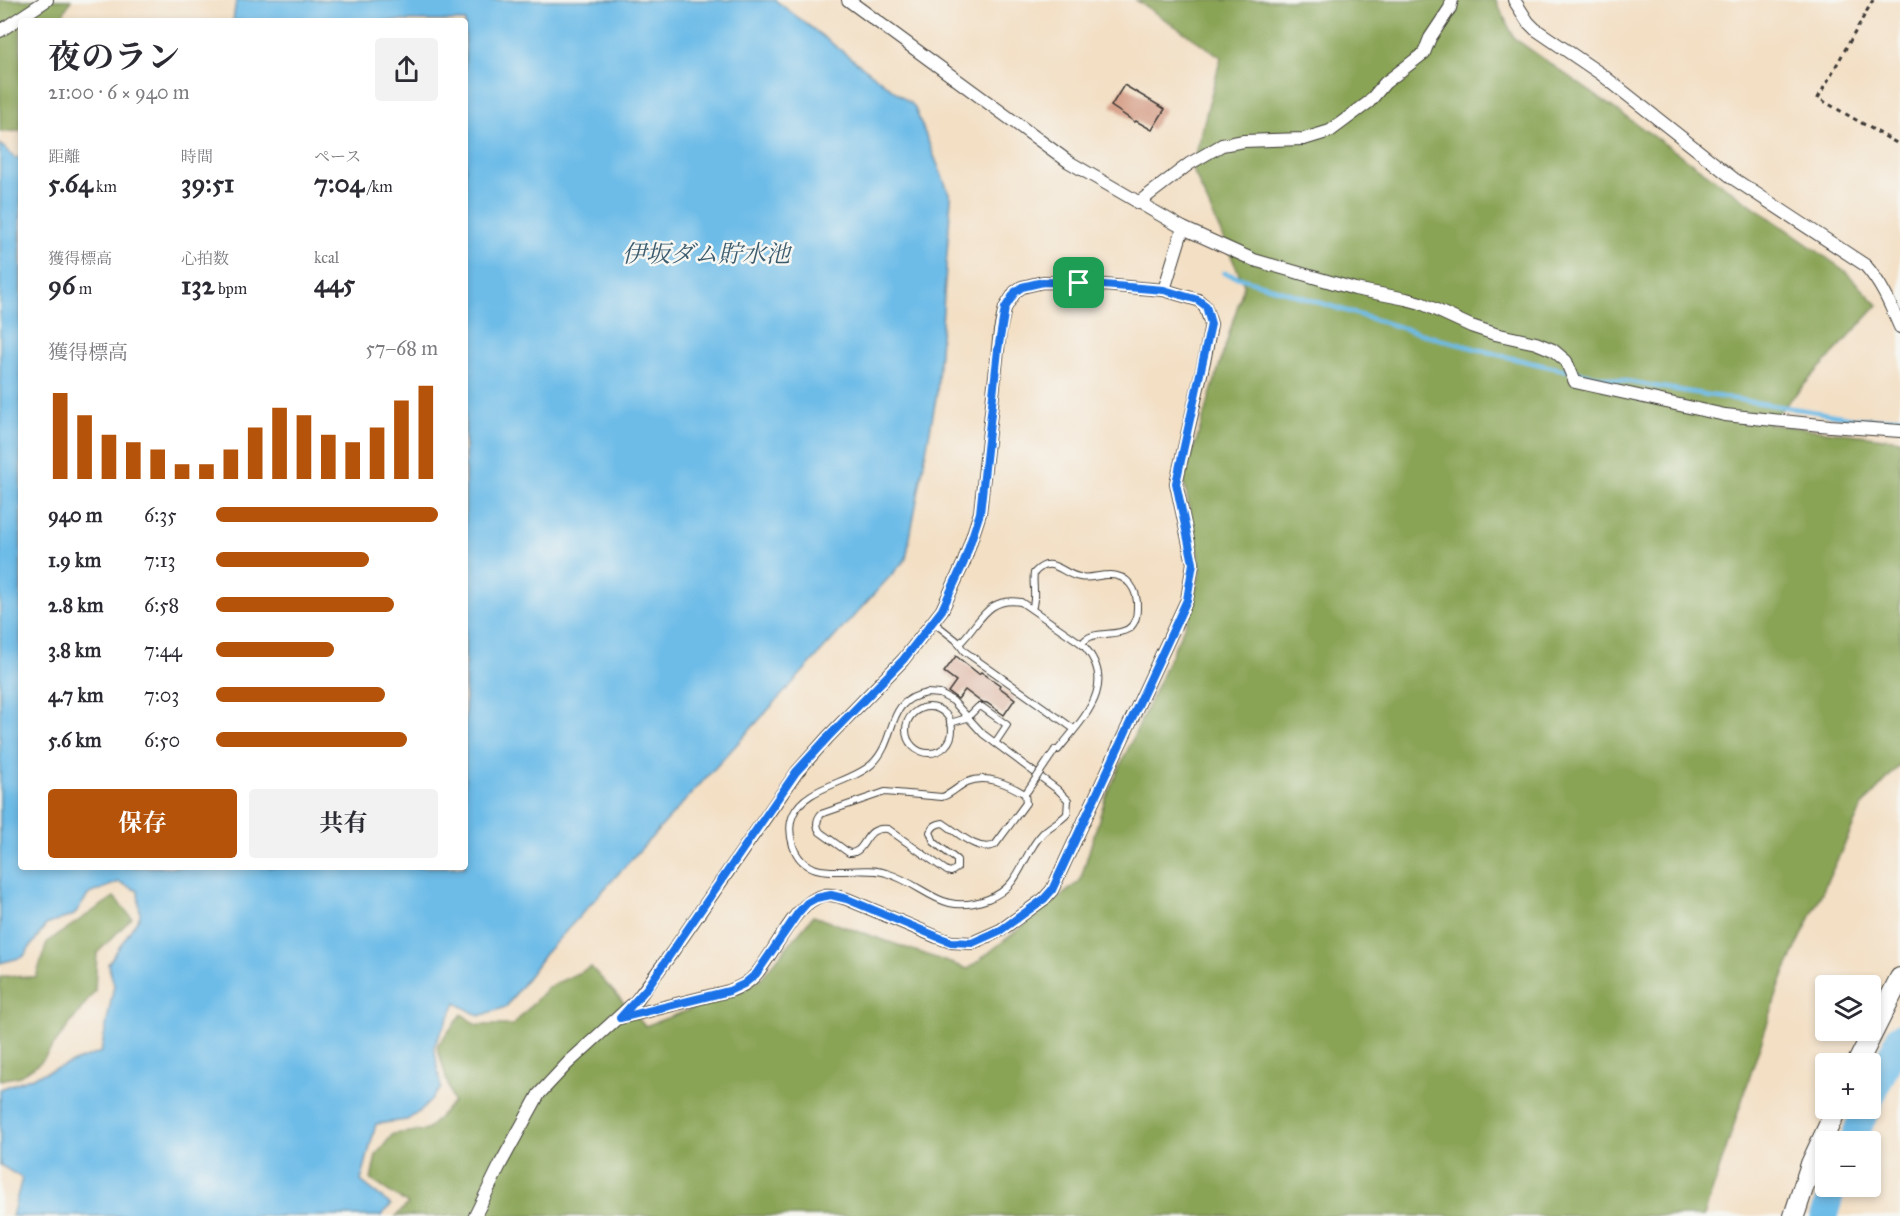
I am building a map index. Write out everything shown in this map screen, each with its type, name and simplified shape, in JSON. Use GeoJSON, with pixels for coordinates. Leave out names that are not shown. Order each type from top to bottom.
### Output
{"type":"FeatureCollection","features":[{"type":"Feature","properties":{"kind":"main road"},"geometry":{"type":"LineString","coordinates":[[1862,1053],[1900,978]]}},
{"type":"Feature","properties":{"kind":"main road"},"geometry":{"type":"LineString","coordinates":[[1794,1216],[1811,1164],[1832,1119]]}},
{"type":"Feature","properties":{"kind":"street"},"geometry":{"type":"LineString","coordinates":[[20,18],[47,0]]}},
{"type":"Feature","properties":{"kind":"street"},"geometry":{"type":"LineString","coordinates":[[848,0],[1069,162],[1182,228],[1254,260],[1355,289],[1413,301],[1471,326],[1536,343],[1566,361],[1575,382],[1725,415],[1900,431]]}},
{"type":"Feature","properties":{"kind":"street"},"geometry":{"type":"LineString","coordinates":[[1138,203],[1189,164],[1222,145],[1244,141],[1304,139],[1330,131],[1369,102],[1386,83],[1424,52],[1430,38],[1445,17],[1452,0]]}},
{"type":"Feature","properties":{"kind":"street"},"geometry":{"type":"LineString","coordinates":[[1514,0],[1535,29],[1601,74],[1727,174],[1865,265],[1877,278],[1886,293],[1900,327]]}},
{"type":"Feature","properties":{"kind":"street"},"geometry":{"type":"LineString","coordinates":[[0,31],[18,19]]}},
{"type":"Feature","properties":{"kind":"street"},"geometry":{"type":"LineString","coordinates":[[1164,290],[1182,228]]}},
{"type":"Feature","properties":{"kind":"street"},"geometry":{"type":"LineString","coordinates":[[476,1216],[501,1163],[539,1094],[568,1063],[620,1018],[647,988],[796,772],[903,660],[942,610],[964,562],[980,513],[998,350],[1005,308],[1015,292],[1022,287],[1043,282],[1079,283],[1164,290],[1198,300],[1206,306],[1211,324],[1176,483],[1193,563],[1187,600],[1052,890],[1044,899],[1001,930],[972,943],[951,942],[847,899],[825,895],[816,898],[802,908],[756,974],[744,984],[729,991],[620,1018]]}},
{"type":"Feature","properties":{"kind":"lane"},"geometry":{"type":"LineString","coordinates":[[1032,609],[1036,597],[1034,573],[1044,565],[1054,565],[1080,577],[1119,576],[1132,586],[1137,596],[1137,616],[1134,622],[1120,633],[1089,636],[1082,644]]}},
{"type":"Feature","properties":{"kind":"lane"},"geometry":{"type":"LineString","coordinates":[[959,644],[967,637],[982,615],[994,605],[1008,601],[1021,602],[1082,644],[1094,661],[1098,675],[1098,691],[1092,705],[1058,750],[1055,750],[1027,792],[1026,803],[995,845],[990,847],[976,845],[943,824],[933,827],[930,832],[934,842],[957,860],[957,868],[951,872],[888,829],[873,831],[859,850],[853,854],[817,828],[821,814],[885,792],[942,797],[966,782],[980,780],[1003,782],[1027,792]]}},
{"type":"Feature","properties":{"kind":"lane"},"geometry":{"type":"LineString","coordinates":[[933,622],[956,640],[964,651],[1074,729]]}},
{"type":"Feature","properties":{"kind":"lane"},"geometry":{"type":"LineString","coordinates":[[918,694],[940,694],[953,700],[968,718],[983,734],[1063,793],[1069,805],[1064,818],[1048,828],[1035,843],[1017,876],[994,896],[968,904],[951,904],[936,899],[886,873],[861,869],[828,872],[809,866],[801,859],[796,852],[791,835],[792,816],[797,808],[809,796],[849,779],[871,765],[887,742],[897,711],[905,702],[918,694]]}},
{"type":"Feature","properties":{"kind":"lane"},"geometry":{"type":"LineString","coordinates":[[950,723],[968,718],[978,706],[982,707],[1007,725],[995,743]]}},
{"type":"Feature","properties":{"kind":"lane"},"geometry":{"type":"LineString","coordinates":[[927,708],[940,711],[946,715],[950,723],[951,736],[943,749],[928,753],[920,751],[909,741],[907,726],[914,713],[920,710],[927,708]]}},
{"type":"Feature","properties":{"kind":"path"},"geometry":{"type":"LineString","coordinates":[[1873,0],[1818,98],[1900,145]]}},
{"type":"Feature","properties":{"kind":"green space"},"geometry":{"type":"Polygon","coordinates":[[[0,0],[71,0],[62,16],[69,18],[18,18],[18,131],[0,132],[0,0]]]}},
{"type":"Feature","properties":{"kind":"green space"},"geometry":{"type":"Polygon","coordinates":[[[1136,0],[1496,0],[1514,38],[1844,270],[1878,305],[1768,424],[1900,440],[1900,765],[1863,805],[1783,976],[1704,1216],[396,1216],[408,1204],[371,1180],[376,1155],[393,1134],[427,1130],[453,1102],[437,1046],[462,1014],[476,1025],[513,1025],[548,987],[591,967],[645,1026],[746,989],[761,978],[813,916],[968,969],[1080,881],[1105,799],[1188,618],[1201,570],[1184,481],[1244,285],[1192,168],[1221,57],[1136,0]]]}},
{"type":"Feature","properties":{"kind":"green space"},"geometry":{"type":"Polygon","coordinates":[[[114,897],[132,918],[97,953],[95,991],[41,1062],[20,1076],[0,1080],[0,976],[36,977],[47,942],[114,897]]]}},
{"type":"Feature","properties":{"kind":"water","name":"伊坂ダム貯水池"},"geometry":{"type":"Polygon","coordinates":[[[236,0],[775,0],[914,106],[951,198],[937,393],[906,559],[545,954],[506,1007],[479,1016],[456,1003],[434,1046],[441,1088],[423,1109],[407,1120],[376,1124],[361,1181],[391,1205],[381,1216],[12,1216],[22,1178],[0,1165],[0,1089],[101,1052],[114,985],[108,964],[140,916],[138,891],[119,882],[89,894],[74,915],[46,925],[23,957],[0,963],[0,144],[15,158],[18,158],[18,870],[468,870],[468,18],[233,18],[236,0]]]}},
{"type":"Feature","properties":{"kind":"building"},"geometry":{"type":"Polygon","coordinates":[[[1124,85],[1165,109],[1152,130],[1111,106],[1124,85]]]}},
{"type":"Feature","properties":{"kind":"building"},"geometry":{"type":"Polygon","coordinates":[[[956,656],[979,674],[981,672],[1000,685],[999,687],[1015,699],[1004,715],[965,690],[958,699],[948,692],[956,681],[944,672],[956,656]]]}},
{"type":"Feature","properties":{"kind":"waterway"},"geometry":{"type":"LineString","coordinates":[[1224,273],[1424,334],[1546,366],[1663,388],[1859,419],[1900,417]]}},
{"type":"Feature","properties":{"kind":"waterway"},"geometry":{"type":"LineString","coordinates":[[1881,1077],[1900,1036]]}},
{"type":"Feature","properties":{"kind":"waterway"},"geometry":{"type":"LineString","coordinates":[[1857,1131],[1862,1119]]}},
{"type":"Feature","properties":{"kind":"waterway"},"geometry":{"type":"LineString","coordinates":[[1824,1216],[1830,1197]]}},
{"type":"Feature","properties":{"kind":"route"},"geometry":{"type":"LineString","coordinates":[[1043,282],[1079,283],[1164,290],[1198,300],[1206,306],[1211,324],[1177,471],[1177,494],[1193,563],[1187,600],[1052,890],[1044,899],[1001,930],[972,943],[951,942],[847,899],[825,895],[807,903],[802,908],[756,974],[744,984],[729,991],[620,1018],[647,988],[796,772],[903,660],[942,610],[964,562],[980,513],[1000,331],[1005,308],[1015,292],[1022,287],[1043,282]]}}]}
